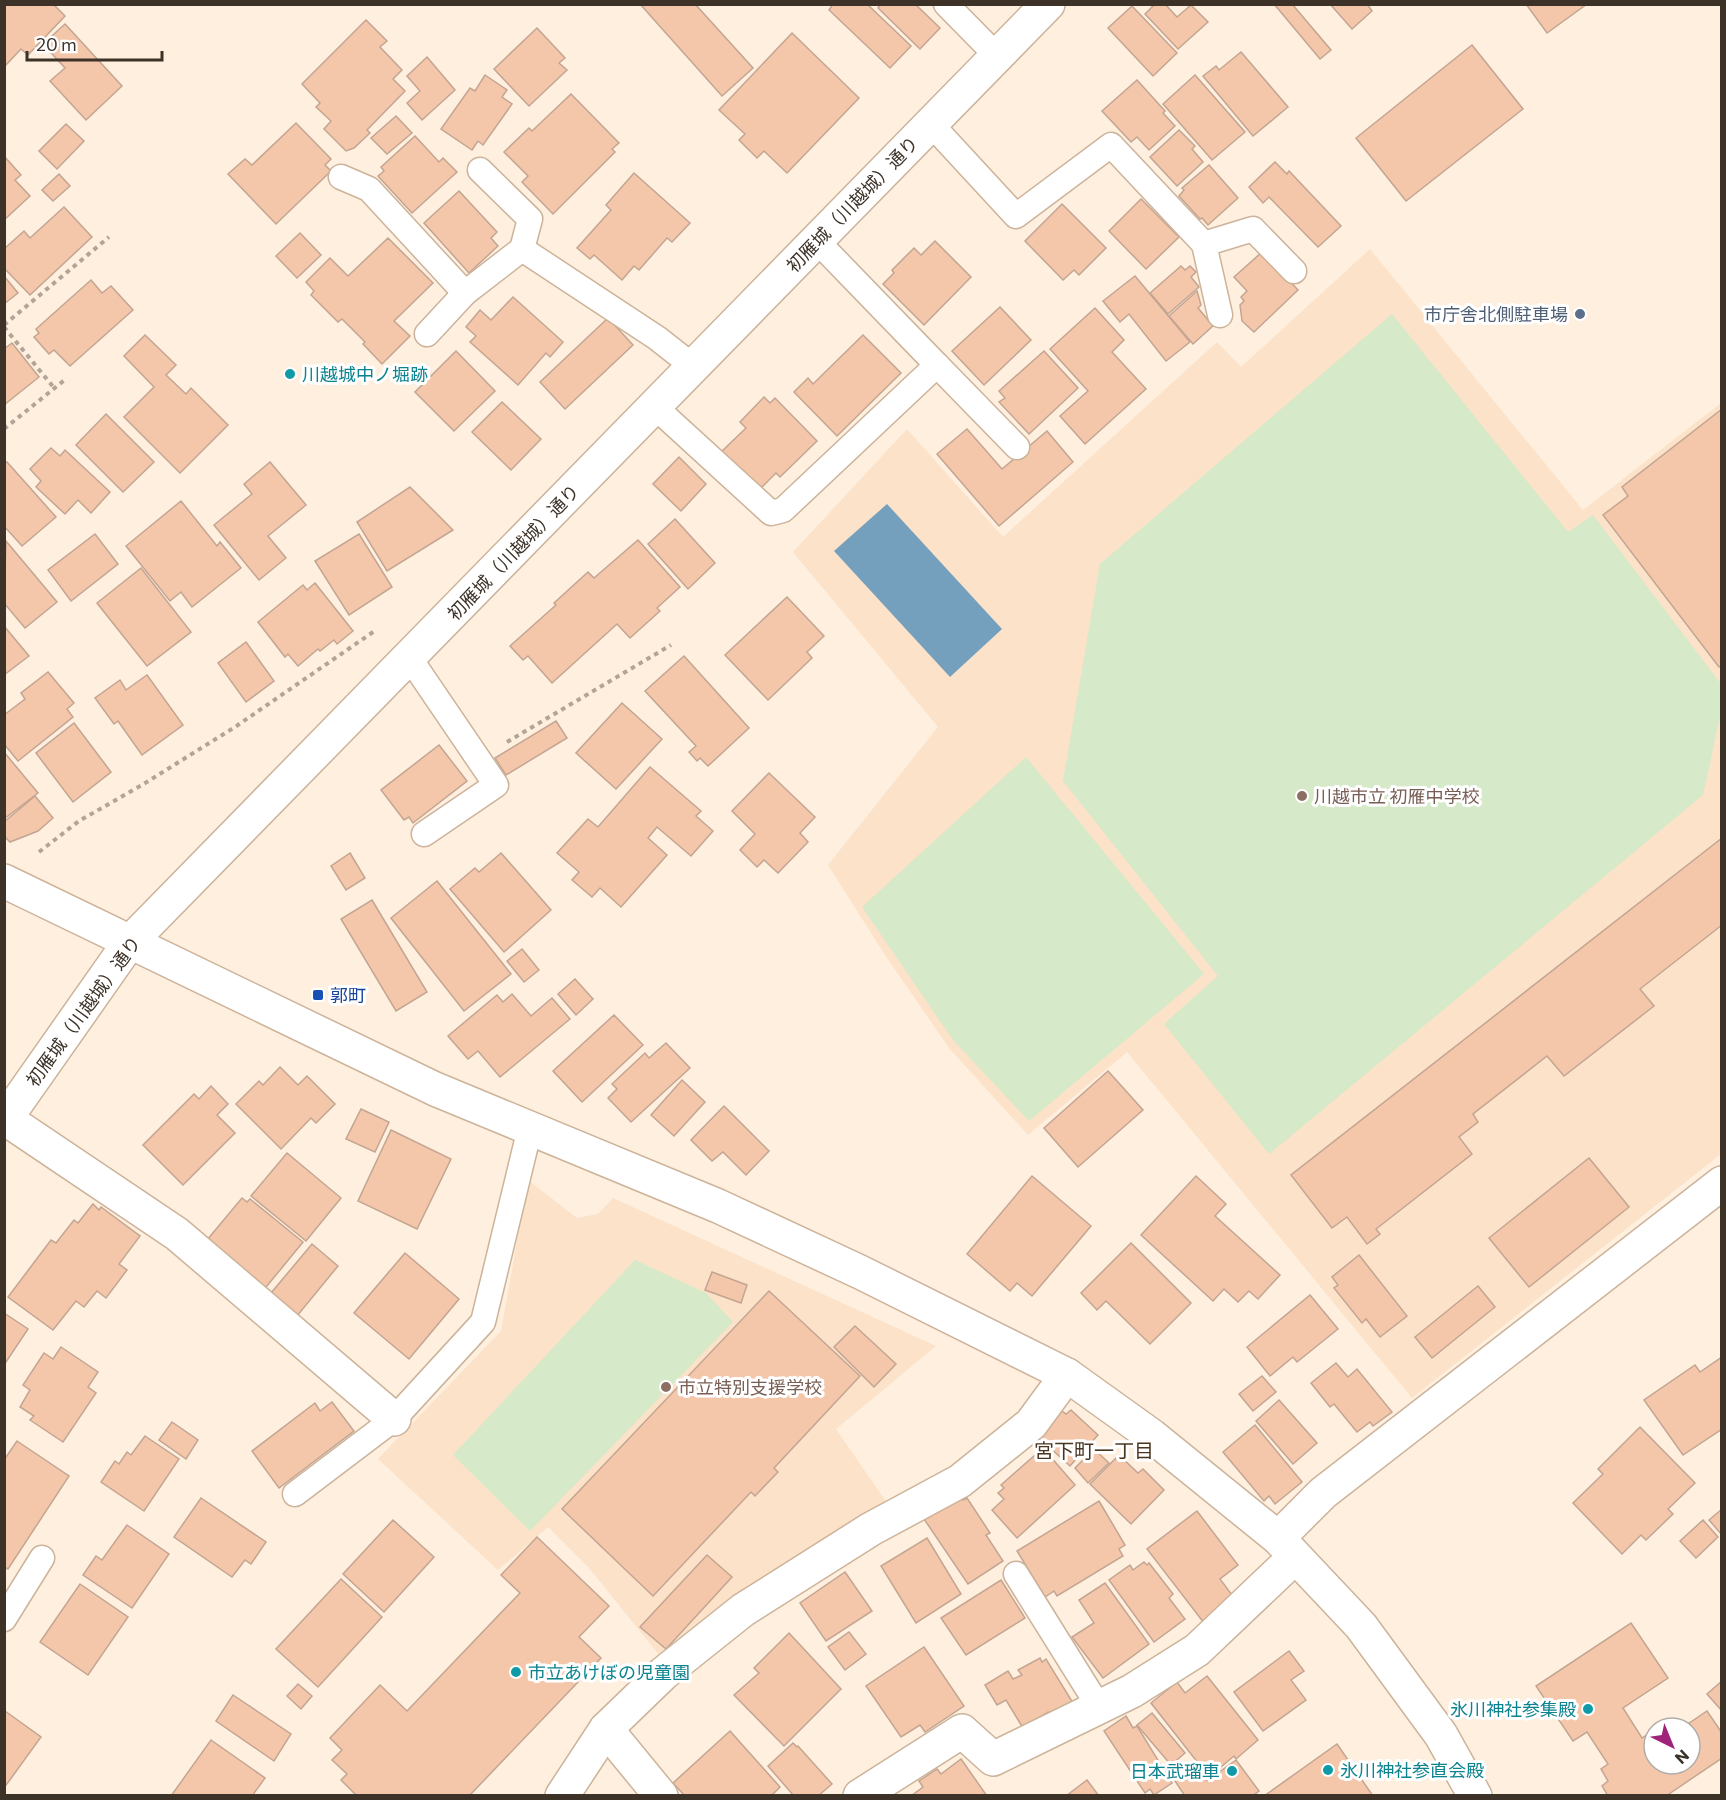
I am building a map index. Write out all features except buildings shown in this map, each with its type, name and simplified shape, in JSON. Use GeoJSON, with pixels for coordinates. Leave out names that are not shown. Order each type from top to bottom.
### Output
{"type":"FeatureCollection","features":[{"type":"Feature","properties":{"kind":"street","name":"初雁城（川越城）通り"},"geometry":{"type":"LineString","coordinates":[[5,1120],[129,943],[1048,4]]}},
{"type":"Feature","properties":{"kind":"street"},"geometry":{"type":"LineString","coordinates":[[4,881],[435,1089],[718,1206],[860,1272],[1067,1375],[1152,1436],[1287,1548],[1361,1626],[1402,1679],[1441,1735],[1475,1796]]}},
{"type":"Feature","properties":{"kind":"street"},"geometry":{"type":"LineString","coordinates":[[5,1120],[177,1234],[394,1419]]}},
{"type":"Feature","properties":{"kind":"street"},"geometry":{"type":"LineString","coordinates":[[860,1796],[962,1731],[993,1759],[1132,1691],[1197,1650],[1287,1548],[1323,1493],[1722,1184]]}},
{"type":"Feature","properties":{"kind":"street"},"geometry":{"type":"LineString","coordinates":[[562,1796],[606,1729],[664,1673],[742,1610],[871,1530],[960,1480],[1031,1424],[1067,1375]]}},
{"type":"Feature","properties":{"kind":"street"},"geometry":{"type":"LineString","coordinates":[[606,1729],[661,1796]]}},
{"type":"Feature","properties":{"kind":"lane"},"geometry":{"type":"LineString","coordinates":[[946,4],[997,56]]}},
{"type":"Feature","properties":{"kind":"lane"},"geometry":{"type":"LineString","coordinates":[[931,124],[1016,216],[1111,146],[1204,244],[1220,315]]}},
{"type":"Feature","properties":{"kind":"lane"},"geometry":{"type":"LineString","coordinates":[[428,334],[465,293],[522,249],[531,219],[480,170]]}},
{"type":"Feature","properties":{"kind":"lane"},"geometry":{"type":"LineString","coordinates":[[340,177],[369,189],[465,293]]}},
{"type":"Feature","properties":{"kind":"lane"},"geometry":{"type":"LineString","coordinates":[[1204,244],[1254,229],[1294,271]]}},
{"type":"Feature","properties":{"kind":"lane"},"geometry":{"type":"LineString","coordinates":[[817,241],[1017,447]]}},
{"type":"Feature","properties":{"kind":"lane"},"geometry":{"type":"LineString","coordinates":[[522,249],[657,339],[694,367]]}},
{"type":"Feature","properties":{"kind":"lane"},"geometry":{"type":"LineString","coordinates":[[654,406],[771,513],[783,510],[937,365]]}},
{"type":"Feature","properties":{"kind":"lane"},"geometry":{"type":"LineString","coordinates":[[409,657],[496,785],[424,834]]}},
{"type":"Feature","properties":{"kind":"lane"},"geometry":{"type":"LineString","coordinates":[[294,1494],[394,1419],[483,1322],[530,1128]]}},
{"type":"Feature","properties":{"kind":"lane"},"geometry":{"type":"LineString","coordinates":[[4,1619],[42,1558]]}},
{"type":"Feature","properties":{"kind":"lane"},"geometry":{"type":"LineString","coordinates":[[1016,1574],[1099,1707]]}},
{"type":"Feature","properties":{"kind":"path"},"geometry":{"type":"LineString","coordinates":[[55,388],[4,326],[109,237]]}},
{"type":"Feature","properties":{"kind":"path"},"geometry":{"type":"LineString","coordinates":[[4,429],[67,378]]}},
{"type":"Feature","properties":{"kind":"path"},"geometry":{"type":"LineString","coordinates":[[33,858],[79,821],[235,727],[381,626]]}},
{"type":"Feature","properties":{"kind":"path"},"geometry":{"type":"LineString","coordinates":[[478,759],[671,645]]}},
{"type":"Feature","properties":{"kind":"shaded area","name":"川越市立 初雁中学校"},"geometry":{"type":"Polygon","coordinates":[[[1370,249],[1583,510],[1721,403],[1721,1154],[1412,1398],[1127,1052],[1028,1135],[949,1048],[885,955],[828,865],[938,727],[793,552],[907,429],[1003,537],[1217,342],[1241,367],[1370,249]]]}},
{"type":"Feature","properties":{"kind":"shaded area","name":"市立特別支援学校"},"geometry":{"type":"Polygon","coordinates":[[[528,1180],[577,1218],[598,1214],[613,1198],[936,1346],[836,1429],[887,1503],[664,1661],[589,1568],[548,1527],[498,1570],[378,1459],[501,1331],[528,1180]]]}},
{"type":"Feature","properties":{"kind":"green space"},"geometry":{"type":"Polygon","coordinates":[[[1392,314],[1568,532],[1593,515],[1721,684],[1721,712],[1703,795],[1269,1154],[1164,1024],[1218,976],[1063,781],[1100,564],[1392,314]]]}},
{"type":"Feature","properties":{"kind":"green space"},"geometry":{"type":"Polygon","coordinates":[[[1026,757],[1204,974],[1029,1121],[953,1040],[862,907],[1026,757]]]}},
{"type":"Feature","properties":{"kind":"green space"},"geometry":{"type":"Polygon","coordinates":[[[635,1260],[706,1293],[733,1322],[530,1531],[453,1455],[635,1260]]]}},
{"type":"Feature","properties":{"kind":"water"},"geometry":{"type":"Polygon","coordinates":[[[887,504],[1002,629],[950,677],[834,551],[887,504]]]}},
{"type":"Feature","properties":{"kind":"place","name":"市庁舎北側駐車場"},"geometry":{"type":"Point","coordinates":[1580,314]}},
{"type":"Feature","properties":{"kind":"place","name":"川越城中ノ堀跡"},"geometry":{"type":"Point","coordinates":[290,374]}},
{"type":"Feature","properties":{"kind":"place","name":"川越市立 初雁中学校"},"geometry":{"type":"Point","coordinates":[1302,796]}},
{"type":"Feature","properties":{"kind":"place","name":"郭町"},"geometry":{"type":"Point","coordinates":[318,995]}},
{"type":"Feature","properties":{"kind":"place","name":"市立特別支援学校"},"geometry":{"type":"Point","coordinates":[666,1387]}},
{"type":"Feature","properties":{"kind":"place","name":"市立あけぼの児童園"},"geometry":{"type":"Point","coordinates":[516,1672]}},
{"type":"Feature","properties":{"kind":"place","name":"氷川神社参集殿"},"geometry":{"type":"Point","coordinates":[1588,1709]}},
{"type":"Feature","properties":{"kind":"place","name":"氷川神社参直会殿"},"geometry":{"type":"Point","coordinates":[1328,1770]}},
{"type":"Feature","properties":{"kind":"place","name":"日本武瑠車"},"geometry":{"type":"Point","coordinates":[1232,1771]}},
{"type":"Feature","properties":{"kind":"district","name":"宮下町一丁目"},"geometry":{"type":"Point","coordinates":[1094,1450]}}]}
